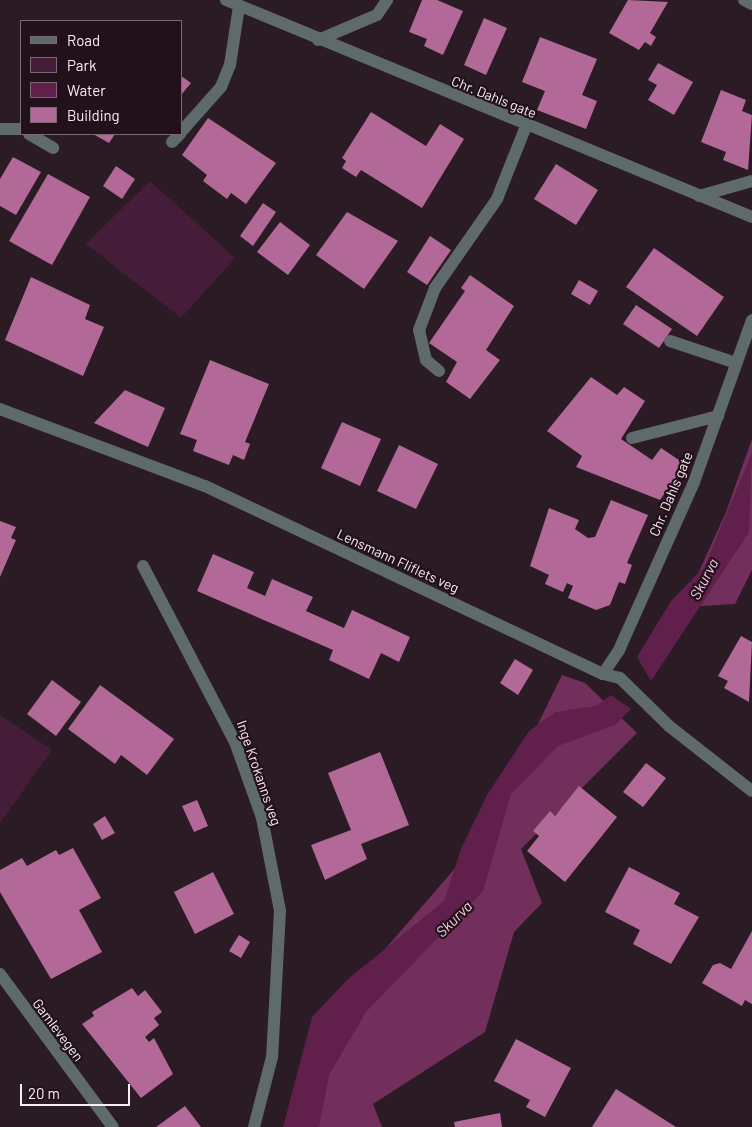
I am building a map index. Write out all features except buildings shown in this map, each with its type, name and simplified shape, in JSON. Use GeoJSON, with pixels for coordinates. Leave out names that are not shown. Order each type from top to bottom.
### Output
{"type":"FeatureCollection","features":[{"type":"Feature","properties":{"kind":"street","name":"Chr. Dahls gate"},"geometry":{"type":"LineString","coordinates":[[226,0],[526,126],[752,217]]}},
{"type":"Feature","properties":{"kind":"street"},"geometry":{"type":"LineString","coordinates":[[318,40],[376,16],[387,0]]}},
{"type":"Feature","properties":{"kind":"street"},"geometry":{"type":"LineString","coordinates":[[744,0],[752,4]]}},
{"type":"Feature","properties":{"kind":"street"},"geometry":{"type":"LineString","coordinates":[[182,131],[221,87],[230,65],[239,6]]}},
{"type":"Feature","properties":{"kind":"street"},"geometry":{"type":"LineString","coordinates":[[439,371],[426,360],[419,330],[435,288],[497,199],[526,126]]}},
{"type":"Feature","properties":{"kind":"street"},"geometry":{"type":"LineString","coordinates":[[0,129],[20,129]]}},
{"type":"Feature","properties":{"kind":"street"},"geometry":{"type":"LineString","coordinates":[[31,135],[53,148]]}},
{"type":"Feature","properties":{"kind":"street"},"geometry":{"type":"LineString","coordinates":[[699,196],[752,181]]}},
{"type":"Feature","properties":{"kind":"street","name":"Chr. Dahls gate"},"geometry":{"type":"LineString","coordinates":[[604,674],[619,650],[694,482],[752,320]]}},
{"type":"Feature","properties":{"kind":"street"},"geometry":{"type":"LineString","coordinates":[[670,341],[736,363]]}},
{"type":"Feature","properties":{"kind":"street","name":"Lensmann Fliflets veg"},"geometry":{"type":"LineString","coordinates":[[0,409],[205,486],[604,674],[620,678],[645,700],[669,726],[752,791]]}},
{"type":"Feature","properties":{"kind":"street"},"geometry":{"type":"LineString","coordinates":[[632,438],[718,416]]}},
{"type":"Feature","properties":{"kind":"street","name":"Inge Krokanns veg"},"geometry":{"type":"LineString","coordinates":[[143,566],[235,742],[262,818],[280,911],[278,991],[272,1057],[254,1127]]}},
{"type":"Feature","properties":{"kind":"street","name":"Gamlevegen"},"geometry":{"type":"LineString","coordinates":[[0,974],[113,1127]]}},
{"type":"Feature","properties":{"kind":"green space"},"geometry":{"type":"Polygon","coordinates":[[[150,181],[235,258],[181,318],[86,244],[150,181]]]}},
{"type":"Feature","properties":{"kind":"green space"},"geometry":{"type":"Polygon","coordinates":[[[0,715],[52,750],[0,823],[0,715]]]}},
{"type":"Feature","properties":{"kind":"shaded area"},"geometry":{"type":"Polygon","coordinates":[[[752,439],[752,570],[735,604],[683,607],[726,512],[752,439]]]}},
{"type":"Feature","properties":{"kind":"shaded area"},"geometry":{"type":"Polygon","coordinates":[[[562,675],[585,683],[637,733],[521,849],[542,903],[514,932],[485,1032],[373,1104],[382,1127],[295,1127],[341,1000],[483,836],[562,675]]]}},
{"type":"Feature","properties":{"kind":"water","name":"Skurva"},"geometry":{"type":"Polygon","coordinates":[[[752,453],[749,532],[651,681],[637,657],[671,601],[704,567],[752,453]]]}},
{"type":"Feature","properties":{"kind":"water","name":"Skurva"},"geometry":{"type":"Polygon","coordinates":[[[611,695],[631,709],[615,725],[558,746],[511,794],[483,891],[366,1012],[329,1075],[319,1127],[283,1127],[312,1017],[348,979],[444,901],[461,849],[487,795],[529,731],[555,712],[596,706],[611,695]]]}}]}
